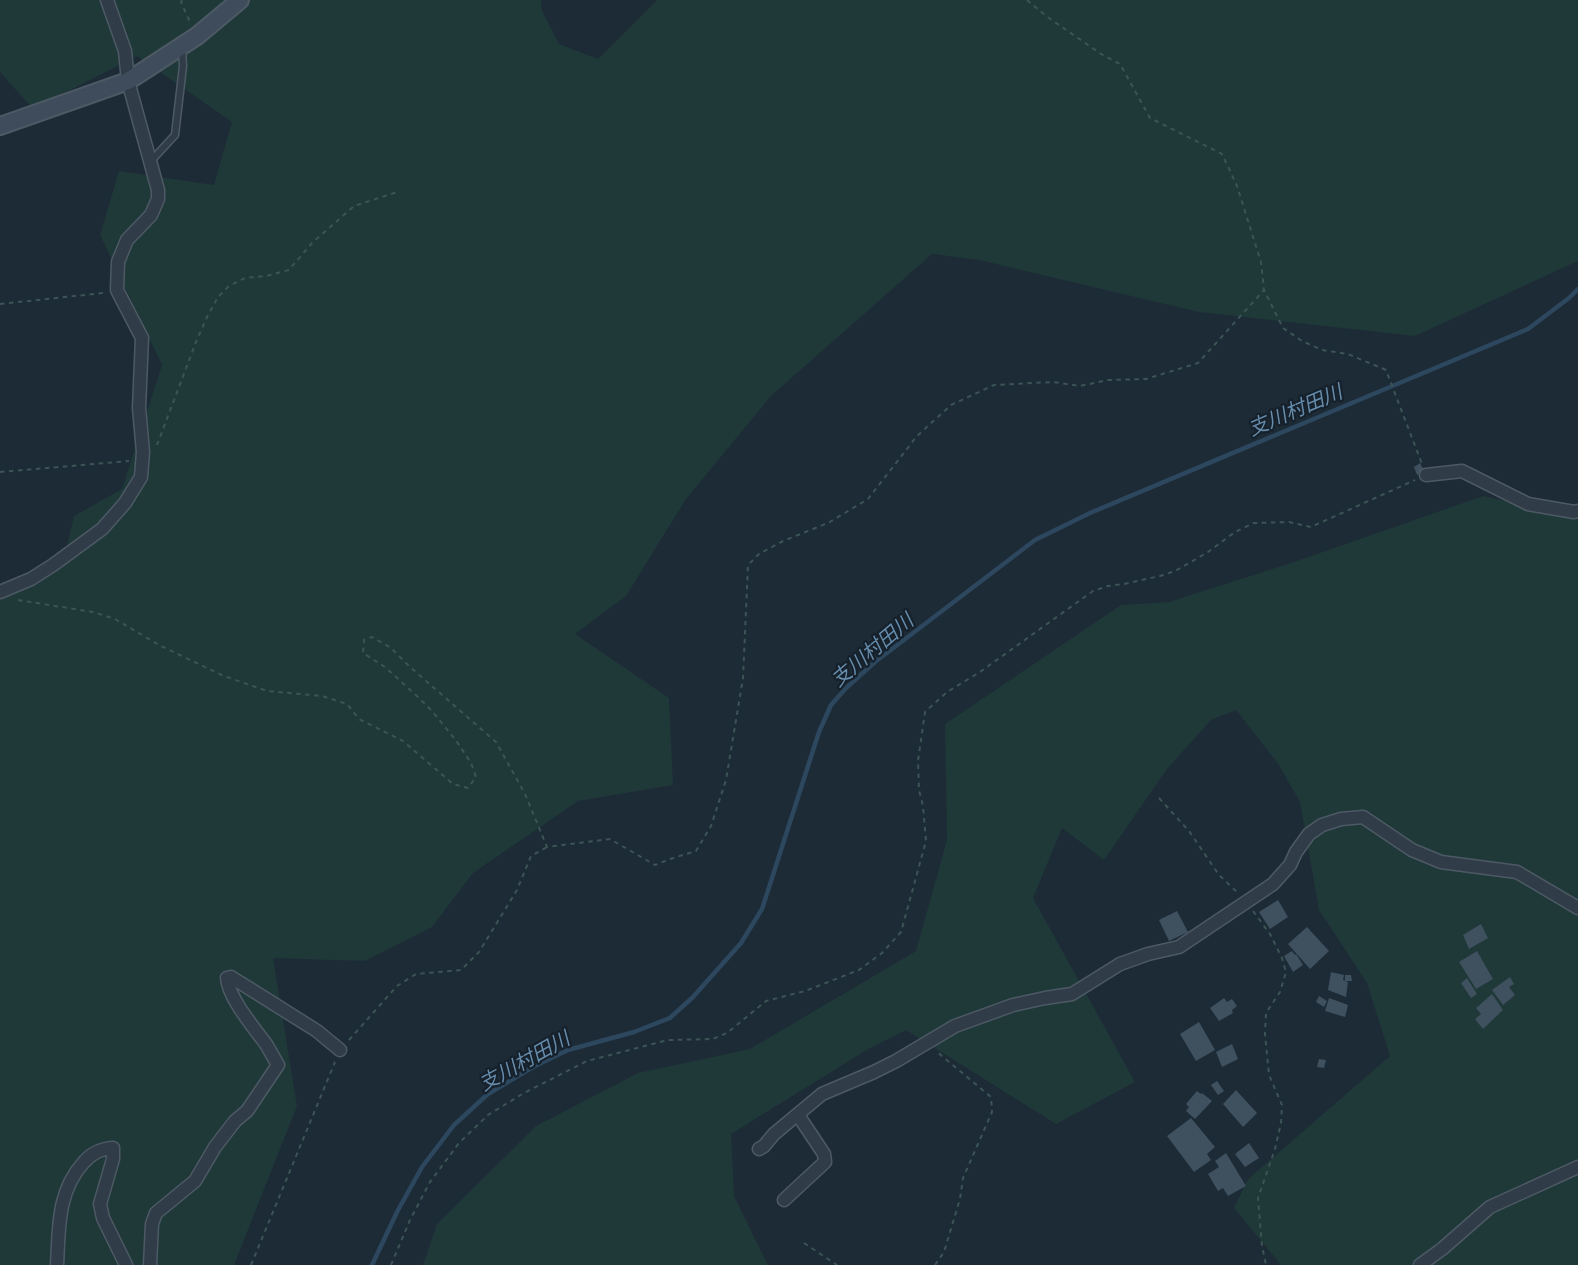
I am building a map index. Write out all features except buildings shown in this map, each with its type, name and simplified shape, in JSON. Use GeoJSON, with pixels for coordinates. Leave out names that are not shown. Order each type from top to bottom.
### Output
{"type":"FeatureCollection","features":[{"type":"Feature","properties":{"kind":"street"},"geometry":{"type":"LineString","coordinates":[[0,592],[31,579],[102,530],[125,504],[141,477],[143,452],[139,408],[142,338],[118,292],[118,262],[127,240],[151,214],[158,199],[158,190],[128,81],[125,51],[107,0]]}},
{"type":"Feature","properties":{"kind":"street"},"geometry":{"type":"LineString","coordinates":[[0,126],[128,81],[197,36],[240,0]]}},
{"type":"Feature","properties":{"kind":"street"},"geometry":{"type":"LineString","coordinates":[[1426,475],[1462,471],[1528,504],[1578,511]]}},
{"type":"Feature","properties":{"kind":"street"},"geometry":{"type":"LineString","coordinates":[[759,1149],[822,1094],[874,1072],[955,1026],[1013,1005],[1072,994],[1120,964],[1148,954],[1179,947],[1273,884],[1290,865],[1309,834],[1322,825],[1341,819],[1363,817],[1412,850],[1441,862],[1517,872],[1578,908]]}},
{"type":"Feature","properties":{"kind":"street"},"geometry":{"type":"LineString","coordinates":[[150,1265],[152,1224],[156,1213],[195,1181],[215,1147],[235,1120],[247,1111],[278,1065],[268,1047],[244,1015],[227,986],[227,978],[231,977],[317,1031],[340,1050]]}},
{"type":"Feature","properties":{"kind":"street"},"geometry":{"type":"LineString","coordinates":[[784,1200],[825,1162],[824,1154],[798,1114]]}},
{"type":"Feature","properties":{"kind":"street"},"geometry":{"type":"LineString","coordinates":[[57,1265],[60,1210],[69,1182],[88,1158],[103,1149],[112,1148],[113,1159],[100,1204],[103,1218],[126,1265]]}},
{"type":"Feature","properties":{"kind":"street"},"geometry":{"type":"LineString","coordinates":[[1420,1265],[1490,1207],[1578,1167]]}},
{"type":"Feature","properties":{"kind":"lane"},"geometry":{"type":"LineString","coordinates":[[150,162],[175,135],[183,66],[182,46]]}},
{"type":"Feature","properties":{"kind":"path"},"geometry":{"type":"LineString","coordinates":[[182,0],[197,36]]}},
{"type":"Feature","properties":{"kind":"path"},"geometry":{"type":"LineString","coordinates":[[391,1265],[410,1220],[430,1182],[459,1143],[488,1115],[524,1093],[587,1061],[668,1040],[713,1039],[727,1033],[766,1001],[805,991],[859,970],[882,953],[901,932],[926,841],[919,790],[918,761],[925,712],[947,692],[980,672],[1093,591],[1175,571],[1208,552],[1235,532],[1254,523],[1289,522],[1311,527],[1426,475],[1386,370],[1348,354],[1322,350],[1283,328],[1264,290],[1261,262],[1237,186],[1222,154],[1150,117],[1120,64],[1101,54],[1046,16],[1028,0]]}},
{"type":"Feature","properties":{"kind":"path"},"geometry":{"type":"LineString","coordinates":[[0,472],[142,461],[154,453],[196,342],[218,297],[229,286],[245,278],[289,270],[312,243],[354,206],[397,192]]}},
{"type":"Feature","properties":{"kind":"path"},"geometry":{"type":"LineString","coordinates":[[251,1265],[340,1050],[397,986],[416,974],[461,970],[478,952],[518,890],[531,856],[547,847],[610,839],[655,865],[696,851],[711,826],[726,780],[743,678],[748,565],[759,554],[783,541],[828,523],[868,499],[917,436],[951,405],[993,385],[1053,382],[1080,386],[1108,380],[1146,379],[1198,363],[1264,290]]}},
{"type":"Feature","properties":{"kind":"path"},"geometry":{"type":"LineString","coordinates":[[0,304],[118,292]]}},
{"type":"Feature","properties":{"kind":"path"},"geometry":{"type":"LineString","coordinates":[[12,599],[93,612],[115,619],[159,645],[224,676],[267,691],[322,696],[347,704],[359,719],[403,741],[453,784],[468,788],[476,777],[471,763],[455,739],[418,697],[385,667],[363,653],[364,640],[372,636],[391,648],[496,742],[525,794],[547,847]]}},
{"type":"Feature","properties":{"kind":"path"},"geometry":{"type":"LineString","coordinates":[[1159,798],[1189,831],[1219,875],[1247,902],[1270,934],[1286,972],[1280,992],[1266,1013],[1265,1034],[1269,1075],[1282,1105],[1281,1123],[1275,1149],[1258,1198],[1266,1265]]}},
{"type":"Feature","properties":{"kind":"path"},"geometry":{"type":"LineString","coordinates":[[927,1043],[991,1097],[992,1112],[963,1178],[960,1199],[944,1252],[935,1265]]}},
{"type":"Feature","properties":{"kind":"path"},"geometry":{"type":"LineString","coordinates":[[804,1243],[837,1265]]}},
{"type":"Feature","properties":{"kind":"green space"},"geometry":{"type":"Polygon","coordinates":[[[0,0],[541,0],[542,11],[559,44],[598,59],[657,0],[1578,0],[1578,261],[1415,336],[1199,312],[979,260],[932,254],[771,396],[686,499],[626,596],[575,634],[669,698],[673,785],[578,801],[473,873],[432,927],[365,961],[273,958],[297,1106],[234,1265],[0,1265],[0,588],[62,567],[74,516],[122,489],[162,365],[100,235],[119,171],[214,185],[232,122],[137,56],[33,109],[0,72],[0,0]]]}},
{"type":"Feature","properties":{"kind":"green space"},"geometry":{"type":"Polygon","coordinates":[[[1483,496],[1578,517],[1578,1265],[1281,1265],[1234,1208],[1248,1179],[1390,1056],[1367,983],[1319,910],[1300,802],[1279,765],[1236,710],[1211,720],[1167,769],[1104,860],[1062,828],[1033,898],[1135,1082],[1056,1124],[906,1030],[870,1048],[731,1134],[734,1196],[768,1265],[423,1265],[437,1224],[536,1126],[638,1073],[750,1049],[916,951],[947,840],[945,724],[1121,605],[1169,602],[1294,562],[1483,496]]]}},
{"type":"Feature","properties":{"kind":"waterway","name":"支川村田川"},"geometry":{"type":"LineString","coordinates":[[372,1265],[397,1212],[422,1167],[454,1125],[488,1094],[533,1067],[568,1050],[634,1032],[670,1018],[693,997],[741,943],[762,909],[819,732],[831,705],[875,662],[1035,540],[1090,513],[1528,329],[1578,289]]}}]}
